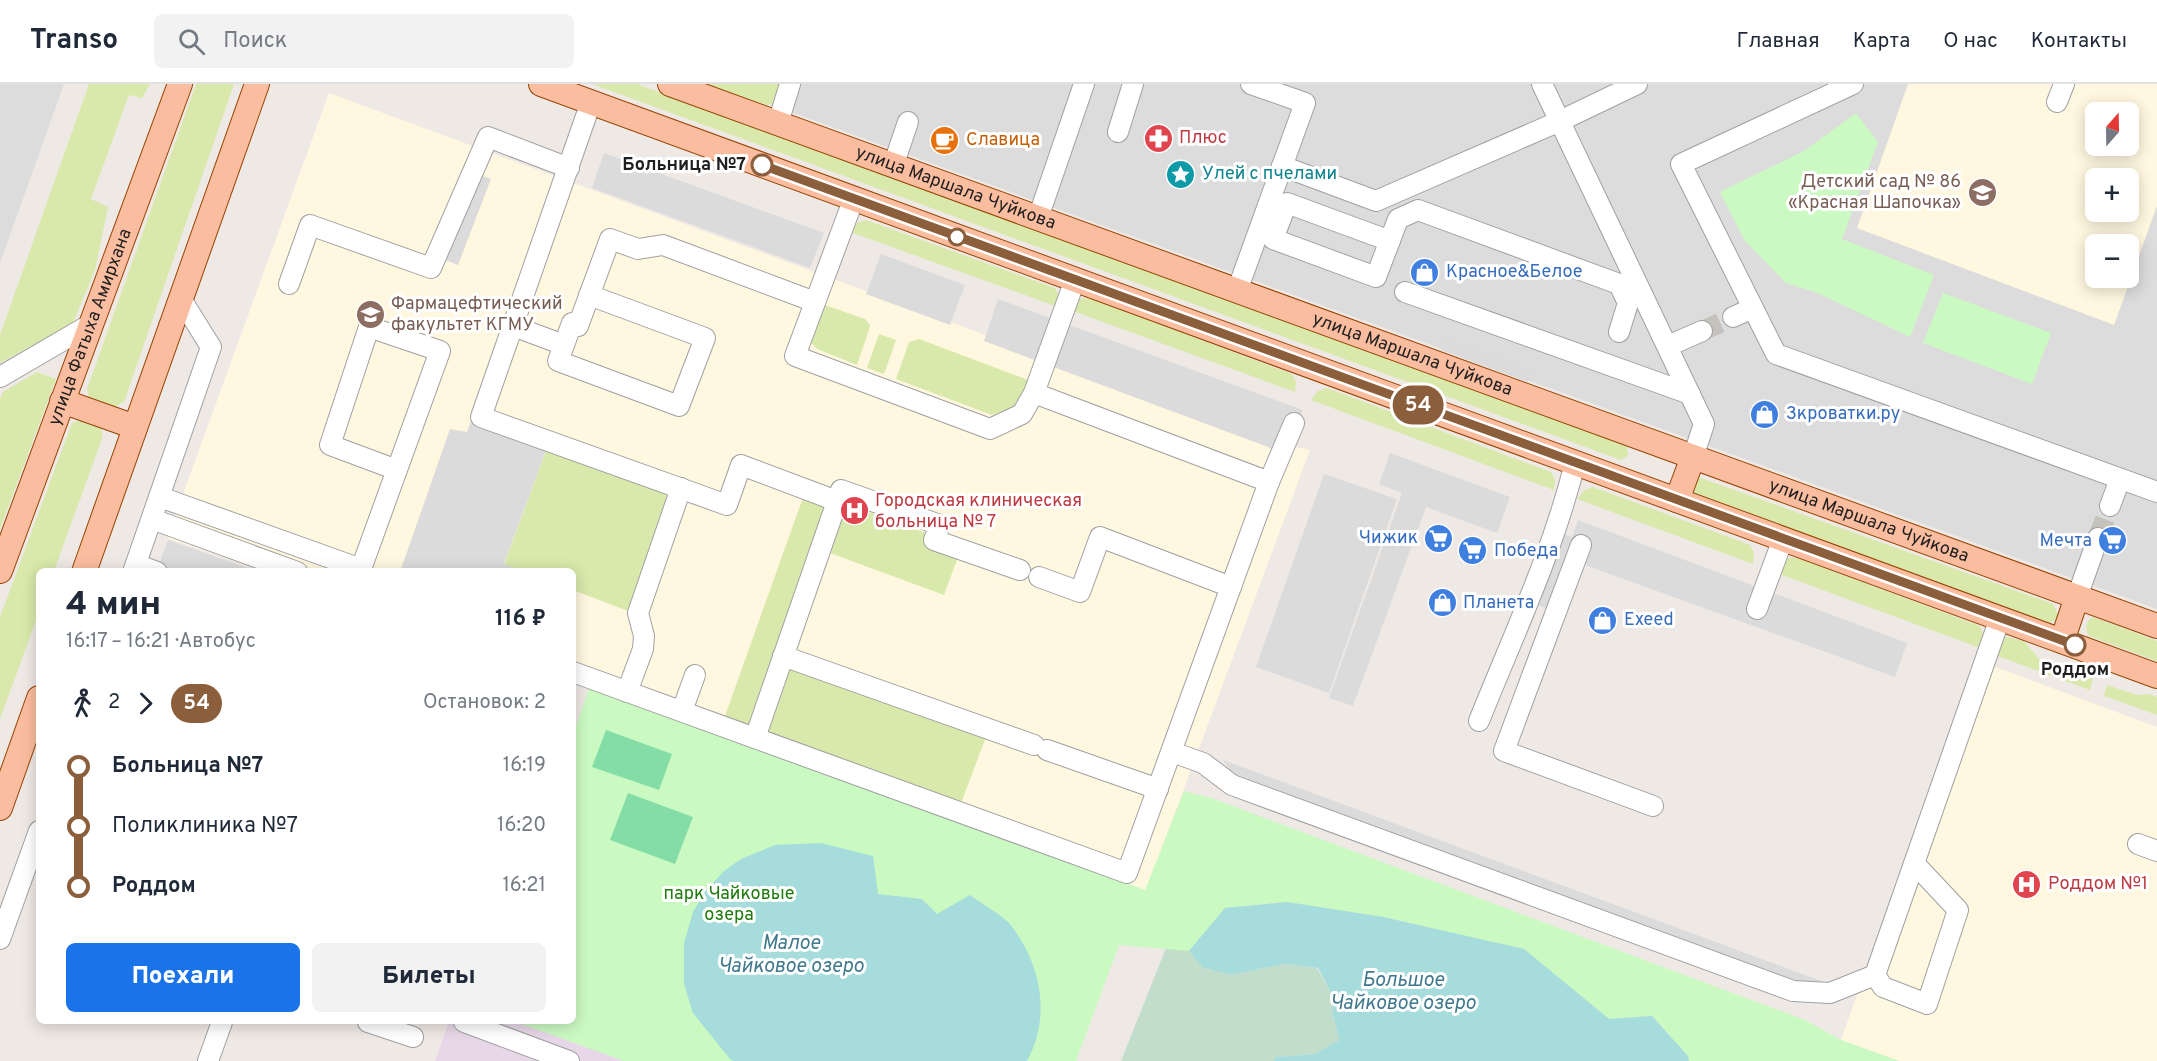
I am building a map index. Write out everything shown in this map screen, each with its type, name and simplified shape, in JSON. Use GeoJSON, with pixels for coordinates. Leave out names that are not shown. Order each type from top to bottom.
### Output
{"type":"FeatureCollection","features":[{"type":"Feature","properties":{"kind":"main road","name":"улица Фатыха Амирхана"},"geometry":{"type":"LineString","coordinates":[[0,571],[180,84]]}},
{"type":"Feature","properties":{"kind":"main road"},"geometry":{"type":"LineString","coordinates":[[85,568],[257,84]]}},
{"type":"Feature","properties":{"kind":"main road"},"geometry":{"type":"LineString","coordinates":[[541,84],[2157,676]]}},
{"type":"Feature","properties":{"kind":"main road","name":"улица Маршала Чуйкова"},"geometry":{"type":"LineString","coordinates":[[670,84],[2157,626]]}},
{"type":"Feature","properties":{"kind":"main road"},"geometry":{"type":"LineString","coordinates":[[63,401],[135,427]]}},
{"type":"Feature","properties":{"kind":"main road"},"geometry":{"type":"LineString","coordinates":[[1677,500],[1692,457]]}},
{"type":"Feature","properties":{"kind":"main road"},"geometry":{"type":"LineString","coordinates":[[2062,641],[2077,597]]}},
{"type":"Feature","properties":{"kind":"main road"},"geometry":{"type":"LineString","coordinates":[[0,808],[36,706]]}},
{"type":"Feature","properties":{"kind":"lane"},"geometry":{"type":"LineString","coordinates":[[778,123],[790,84]]}},
{"type":"Feature","properties":{"kind":"lane"},"geometry":{"type":"LineString","coordinates":[[1038,218],[1084,84]]}},
{"type":"Feature","properties":{"kind":"lane"},"geometry":{"type":"LineString","coordinates":[[1118,132],[1133,84]]}},
{"type":"Feature","properties":{"kind":"lane"},"geometry":{"type":"LineString","coordinates":[[1237,291],[1305,103],[1251,84]]}},
{"type":"Feature","properties":{"kind":"lane"},"geometry":{"type":"LineString","coordinates":[[1542,84],[1704,424],[1692,457]]}},
{"type":"Feature","properties":{"kind":"lane"},"geometry":{"type":"LineString","coordinates":[[1282,166],[1376,201],[1560,121],[1637,84]]}},
{"type":"Feature","properties":{"kind":"lane"},"geometry":{"type":"LineString","coordinates":[[1853,84],[1681,164],[1776,354],[2157,492]]}},
{"type":"Feature","properties":{"kind":"lane"},"geometry":{"type":"LineString","coordinates":[[591,102],[481,417],[727,505],[741,465],[837,501]]}},
{"type":"Feature","properties":{"kind":"lane"},"geometry":{"type":"LineString","coordinates":[[893,166],[908,122]]}},
{"type":"Feature","properties":{"kind":"lane"},"geometry":{"type":"LineString","coordinates":[[289,284],[310,225],[431,268],[488,137],[569,168]]}},
{"type":"Feature","properties":{"kind":"lane"},"geometry":{"type":"LineString","coordinates":[[1387,196],[1398,219],[1390,241],[1376,277],[1273,238],[1287,203],[1390,241]]}},
{"type":"Feature","properties":{"kind":"lane"},"geometry":{"type":"LineString","coordinates":[[854,198],[795,356],[990,429],[1022,414],[1034,393],[1075,280]]}},
{"type":"Feature","properties":{"kind":"lane"},"geometry":{"type":"LineString","coordinates":[[1398,219],[1418,210],[1619,284],[1628,303],[1619,332]]}},
{"type":"Feature","properties":{"kind":"lane"},"geometry":{"type":"LineString","coordinates":[[589,295],[705,338],[680,406],[558,360],[572,323],[578,326],[589,295],[610,239],[638,249],[663,245],[815,302]]}},
{"type":"Feature","properties":{"kind":"lane"},"geometry":{"type":"LineString","coordinates":[[1405,292],[1690,394]]}},
{"type":"Feature","properties":{"kind":"lane"},"geometry":{"type":"LineString","coordinates":[[135,568],[212,347],[181,299]]}},
{"type":"Feature","properties":{"kind":"lane"},"geometry":{"type":"LineString","coordinates":[[1733,317],[1753,308]]}},
{"type":"Feature","properties":{"kind":"lane"},"geometry":{"type":"LineString","coordinates":[[0,377],[91,324]]}},
{"type":"Feature","properties":{"kind":"lane"},"geometry":{"type":"LineString","coordinates":[[513,326],[564,345]]}},
{"type":"Feature","properties":{"kind":"lane"},"geometry":{"type":"LineString","coordinates":[[361,568],[397,470],[440,351],[369,327],[330,444],[397,470]]}},
{"type":"Feature","properties":{"kind":"lane"},"geometry":{"type":"LineString","coordinates":[[1668,346],[1702,331]]}},
{"type":"Feature","properties":{"kind":"lane"},"geometry":{"type":"LineString","coordinates":[[1034,393],[1269,482]]}},
{"type":"Feature","properties":{"kind":"lane"},"geometry":{"type":"LineString","coordinates":[[576,673],[1127,873],[1269,482],[1294,423]]}},
{"type":"Feature","properties":{"kind":"lane"},"geometry":{"type":"LineString","coordinates":[[1479,721],[1553,535],[1566,500],[1575,463]]}},
{"type":"Feature","properties":{"kind":"lane"},"geometry":{"type":"LineString","coordinates":[[2110,506],[2120,479]]}},
{"type":"Feature","properties":{"kind":"lane"},"geometry":{"type":"LineString","coordinates":[[627,692],[643,649],[644,636],[638,613],[681,488]]}},
{"type":"Feature","properties":{"kind":"lane"},"geometry":{"type":"LineString","coordinates":[[755,738],[841,490],[940,525],[934,540],[1020,570]]}},
{"type":"Feature","properties":{"kind":"lane"},"geometry":{"type":"LineString","coordinates":[[160,497],[358,568]]}},
{"type":"Feature","properties":{"kind":"lane"},"geometry":{"type":"LineString","coordinates":[[152,519],[286,568]]}},
{"type":"Feature","properties":{"kind":"lane"},"geometry":{"type":"LineString","coordinates":[[1040,577],[1080,592],[1100,537],[1231,587]]}},
{"type":"Feature","properties":{"kind":"lane"},"geometry":{"type":"LineString","coordinates":[[2077,597],[2098,538]]}},
{"type":"Feature","properties":{"kind":"lane"},"geometry":{"type":"LineString","coordinates":[[1757,609],[1783,539]]}},
{"type":"Feature","properties":{"kind":"lane"},"geometry":{"type":"LineString","coordinates":[[1581,544],[1504,751],[1653,807]]}},
{"type":"Feature","properties":{"kind":"lane"},"geometry":{"type":"LineString","coordinates":[[1172,752],[1203,763],[1232,785],[1793,991],[1830,993],[1875,975],[2000,618]]}},
{"type":"Feature","properties":{"kind":"lane"},"geometry":{"type":"LineString","coordinates":[[783,656],[1158,789]]}},
{"type":"Feature","properties":{"kind":"lane"},"geometry":{"type":"LineString","coordinates":[[682,711],[695,675]]}},
{"type":"Feature","properties":{"kind":"lane"},"geometry":{"type":"LineString","coordinates":[[0,939],[36,839]]}},
{"type":"Feature","properties":{"kind":"lane"},"geometry":{"type":"LineString","coordinates":[[2138,844],[2157,851]]}},
{"type":"Feature","properties":{"kind":"lane"},"geometry":{"type":"LineString","coordinates":[[1875,975],[1883,987],[1927,1004],[1958,910],[1914,863]]}},
{"type":"Feature","properties":{"kind":"lane"},"geometry":{"type":"LineString","coordinates":[[208,1061],[221,1024]]}},
{"type":"Feature","properties":{"kind":"lane"},"geometry":{"type":"LineString","coordinates":[[374,1024],[413,1037]]}},
{"type":"Feature","properties":{"kind":"lane"},"geometry":{"type":"LineString","coordinates":[[469,1024],[569,1061]]}},
{"type":"Feature","properties":{"kind":"shaded area"},"geometry":{"type":"Polygon","coordinates":[[[0,84],[64,84],[0,263],[0,84]]]}},
{"type":"Feature","properties":{"kind":"shaded area"},"geometry":{"type":"Polygon","coordinates":[[[714,84],[2157,84],[2157,609],[714,84]]]}},
{"type":"Feature","properties":{"kind":"shaded area","name":"Детский сад № 86 «Красная Шапочка»"},"geometry":{"type":"Polygon","coordinates":[[[1908,84],[2157,84],[2157,206],[2139,256],[2139,234],[2085,234],[2085,288],[2127,288],[2114,325],[1857,228],[1908,84]]]}},
{"type":"Feature","properties":{"kind":"shaded area","name":"Городская клиническая больница № 7"},"geometry":{"type":"Polygon","coordinates":[[[329,93],[1284,445],[1310,450],[1146,891],[941,814],[576,684],[576,568],[255,568],[167,538],[329,93]]]}},
{"type":"Feature","properties":{"kind":"shaded area"},"geometry":{"type":"Polygon","coordinates":[[[604,153],[824,233],[810,268],[592,188],[604,153]]]}},
{"type":"Feature","properties":{"kind":"shaded area"},"geometry":{"type":"Polygon","coordinates":[[[477,174],[491,179],[458,265],[445,260],[477,174]]]}},
{"type":"Feature","properties":{"kind":"shaded area"},"geometry":{"type":"Polygon","coordinates":[[[881,254],[965,285],[950,325],[866,294],[881,254]]]}},
{"type":"Feature","properties":{"kind":"shaded area"},"geometry":{"type":"Polygon","coordinates":[[[998,299],[1303,410],[1287,454],[984,341],[998,299]]]}},
{"type":"Feature","properties":{"kind":"shaded area"},"geometry":{"type":"Polygon","coordinates":[[[1445,338],[1533,370],[1528,382],[1441,350],[1445,338]]]}},
{"type":"Feature","properties":{"kind":"shaded area"},"geometry":{"type":"Polygon","coordinates":[[[475,410],[551,437],[504,564],[514,568],[401,568],[450,429],[467,432],[475,410]]]}},
{"type":"Feature","properties":{"kind":"shaded area"},"geometry":{"type":"Polygon","coordinates":[[[1390,453],[1510,497],[1497,533],[1426,507],[1353,706],[1329,698],[1402,493],[1379,484],[1390,453]]]}},
{"type":"Feature","properties":{"kind":"shaded area"},"geometry":{"type":"Polygon","coordinates":[[[1324,474],[1397,499],[1329,693],[1256,667],[1324,474]]]}},
{"type":"Feature","properties":{"kind":"shaded area"},"geometry":{"type":"Polygon","coordinates":[[[1578,520],[1907,643],[1895,677],[1582,564],[1563,616],[1531,602],[1558,532],[1572,537],[1578,520]]]}},
{"type":"Feature","properties":{"kind":"shaded area"},"geometry":{"type":"Polygon","coordinates":[[[168,540],[247,568],[158,568],[168,540]]]}},
{"type":"Feature","properties":{"kind":"shaded area","name":"Роддом №1"},"geometry":{"type":"Polygon","coordinates":[[[1977,660],[2157,727],[2157,1061],[1899,1061],[1841,1040],[1977,660]]]}},
{"type":"Feature","properties":{"kind":"shaded area"},"geometry":{"type":"Polygon","coordinates":[[[1223,760],[1821,981],[1810,991],[1238,782],[1223,760]]]}},
{"type":"Feature","properties":{"kind":"shaded area"},"geometry":{"type":"Polygon","coordinates":[[[448,1024],[550,1024],[650,1061],[435,1061],[448,1024]]]}},
{"type":"Feature","properties":{"kind":"green space"},"geometry":{"type":"Polygon","coordinates":[[[89,84],[150,84],[142,98],[129,95],[91,199],[108,207],[95,270],[73,323],[0,363],[0,335],[89,84]]]}},
{"type":"Feature","properties":{"kind":"green space"},"geometry":{"type":"Polygon","coordinates":[[[196,84],[234,84],[124,402],[112,408],[89,400],[87,389],[196,84]]]}},
{"type":"Feature","properties":{"kind":"green space"},"geometry":{"type":"Polygon","coordinates":[[[592,84],[637,84],[1627,446],[1628,456],[1621,460],[592,84]]]}},
{"type":"Feature","properties":{"kind":"green space"},"geometry":{"type":"Polygon","coordinates":[[[703,84],[787,84],[775,103],[766,105],[703,84]]]}},
{"type":"Feature","properties":{"kind":"green space"},"geometry":{"type":"Polygon","coordinates":[[[1856,113],[1878,142],[1842,239],[1934,275],[1910,337],[1818,293],[1786,283],[1745,241],[1720,192],[1804,151],[1856,113]]]}},
{"type":"Feature","properties":{"kind":"green space"},"geometry":{"type":"Polygon","coordinates":[[[866,220],[1055,288],[1059,296],[1058,307],[850,232],[857,223],[866,220]]]}},
{"type":"Feature","properties":{"kind":"green space"},"geometry":{"type":"Polygon","coordinates":[[[1943,293],[2051,333],[2032,384],[1923,343],[1943,293]]]}},
{"type":"Feature","properties":{"kind":"green space"},"geometry":{"type":"Polygon","coordinates":[[[1081,298],[1092,299],[1292,374],[1296,382],[1295,392],[1070,310],[1081,298]]]}},
{"type":"Feature","properties":{"kind":"green space"},"geometry":{"type":"Polygon","coordinates":[[[822,304],[865,319],[870,325],[857,365],[817,349],[810,342],[822,304]]]}},
{"type":"Feature","properties":{"kind":"green space"},"geometry":{"type":"Polygon","coordinates":[[[879,334],[896,340],[884,374],[867,368],[879,334]]]}},
{"type":"Feature","properties":{"kind":"green space"},"geometry":{"type":"Polygon","coordinates":[[[919,339],[1028,380],[1020,401],[1014,407],[992,415],[896,379],[909,342],[919,339]]]}},
{"type":"Feature","properties":{"kind":"green space"},"geometry":{"type":"Polygon","coordinates":[[[37,372],[56,379],[0,529],[0,399],[3,392],[37,372]]]}},
{"type":"Feature","properties":{"kind":"green space"},"geometry":{"type":"Polygon","coordinates":[[[1327,388],[1551,472],[1555,480],[1554,490],[1311,400],[1318,391],[1327,388]]]}},
{"type":"Feature","properties":{"kind":"green space"},"geometry":{"type":"Polygon","coordinates":[[[82,420],[100,426],[103,436],[55,568],[36,568],[36,620],[0,719],[0,617],[72,423],[82,420]]]}},
{"type":"Feature","properties":{"kind":"green space"},"geometry":{"type":"Polygon","coordinates":[[[547,448],[664,491],[669,503],[628,611],[576,591],[576,568],[513,568],[504,565],[547,448]]]}},
{"type":"Feature","properties":{"kind":"green space"},"geometry":{"type":"Polygon","coordinates":[[[1698,477],[2053,604],[2058,615],[2054,621],[2049,623],[1692,492],[1698,477]]]}},
{"type":"Feature","properties":{"kind":"green space"},"geometry":{"type":"Polygon","coordinates":[[[1593,487],[1750,545],[1754,553],[1753,564],[1577,499],[1585,490],[1593,487]]]}},
{"type":"Feature","properties":{"kind":"green space"},"geometry":{"type":"Polygon","coordinates":[[[806,489],[962,546],[944,595],[830,553],[795,649],[992,721],[960,806],[724,719],[806,489]]]}},
{"type":"Feature","properties":{"kind":"green space"},"geometry":{"type":"Polygon","coordinates":[[[1786,558],[1798,558],[1980,626],[1984,637],[1980,648],[1774,572],[1786,558]]]}},
{"type":"Feature","properties":{"kind":"green space"},"geometry":{"type":"Polygon","coordinates":[[[2093,617],[2157,641],[2157,661],[2089,636],[2088,620],[2093,617]]]}},
{"type":"Feature","properties":{"kind":"green space"},"geometry":{"type":"Polygon","coordinates":[[[2004,636],[2024,641],[2040,660],[2093,679],[2090,690],[1992,654],[2004,636]]]}},
{"type":"Feature","properties":{"kind":"green space"},"geometry":{"type":"Polygon","coordinates":[[[2107,685],[2137,695],[2148,694],[2157,697],[2157,715],[2104,696],[2107,685]]]}},
{"type":"Feature","properties":{"kind":"green space","name":"парк Чайковые озера"},"geometry":{"type":"Polygon","coordinates":[[[589,689],[941,814],[1145,890],[1184,791],[1214,799],[1805,1020],[1841,1040],[1899,1061],[1689,1061],[1652,1016],[1609,1019],[1524,949],[1383,917],[1287,902],[1225,908],[1189,951],[1119,945],[1076,1061],[624,1061],[522,1024],[576,1024],[576,726],[589,689]]]}},
{"type":"Feature","properties":{"kind":"green space"},"geometry":{"type":"Polygon","coordinates":[[[606,730],[672,754],[659,790],[592,767],[606,730]]]}},
{"type":"Feature","properties":{"kind":"green space"},"geometry":{"type":"Polygon","coordinates":[[[628,793],[693,817],[675,864],[610,840],[628,793]]]}},
{"type":"Feature","properties":{"kind":"green space"},"geometry":{"type":"Polygon","coordinates":[[[1309,890],[1408,908],[1497,929],[1600,959],[1818,1061],[1689,1061],[1652,1016],[1609,1019],[1524,949],[1383,917],[1287,902],[1225,908],[1190,951],[1203,968],[1232,975],[1284,964],[1317,968],[1333,997],[1332,1011],[1339,1040],[1315,1054],[1277,1057],[1274,1061],[1121,1061],[1170,938],[1191,905],[1237,894],[1309,890]]]}},
{"type":"Feature","properties":{"kind":"water","name":"Малое Чайковое озеро"},"geometry":{"type":"Polygon","coordinates":[[[821,843],[873,856],[878,894],[922,899],[937,914],[970,895],[1008,922],[1027,951],[1038,982],[1040,1014],[1038,1030],[1027,1061],[733,1061],[730,1059],[693,1013],[684,984],[684,943],[693,912],[704,893],[724,871],[741,859],[775,845],[821,843]]]}},
{"type":"Feature","properties":{"kind":"water","name":"Большое Чайковое озеро"},"geometry":{"type":"Polygon","coordinates":[[[1287,902],[1383,917],[1524,949],[1609,1019],[1652,1016],[1688,1056],[1689,1061],[1274,1061],[1276,1057],[1315,1054],[1339,1040],[1332,1011],[1333,997],[1318,968],[1284,964],[1232,975],[1203,968],[1189,951],[1225,908],[1287,902]]]}},
{"type":"Feature","properties":{"kind":"tunnel"},"geometry":{"type":"LineString","coordinates":[[1702,331],[1733,317]]}},
{"type":"Feature","properties":{"kind":"tunnel"},"geometry":{"type":"LineString","coordinates":[[2098,538],[2110,506]]}},
{"type":"Feature","properties":{"kind":"bus line","name":"54"},"geometry":{"type":"LineString","coordinates":[[762,165],[2075,645]]}},
{"type":"Feature","properties":{"kind":"place","name":"Плюс"},"geometry":{"type":"Point","coordinates":[1158,138]}},
{"type":"Feature","properties":{"kind":"place","name":"Славица"},"geometry":{"type":"Point","coordinates":[945,140]}},
{"type":"Feature","properties":{"kind":"place","name":"Больница №7"},"geometry":{"type":"Point","coordinates":[762,165]}},
{"type":"Feature","properties":{"kind":"place","name":"Улей с пчелами"},"geometry":{"type":"Point","coordinates":[1181,174]}},
{"type":"Feature","properties":{"kind":"place","name":"Детский сад № 86 «Красная Шапочка»"},"geometry":{"type":"Point","coordinates":[1982,192]}},
{"type":"Feature","properties":{"kind":"place","name":"Красное&Белое"},"geometry":{"type":"Point","coordinates":[1425,272]}},
{"type":"Feature","properties":{"kind":"place","name":"Фармацефтический факультет КГМУ"},"geometry":{"type":"Point","coordinates":[370,314]}},
{"type":"Feature","properties":{"kind":"place","name":"3кроватки.ру"},"geometry":{"type":"Point","coordinates":[1765,414]}},
{"type":"Feature","properties":{"kind":"place","name":"Городская клиническая больница № 7"},"geometry":{"type":"Point","coordinates":[854,511]}},
{"type":"Feature","properties":{"kind":"place","name":"Чижик"},"geometry":{"type":"Point","coordinates":[1439,538]}},
{"type":"Feature","properties":{"kind":"place","name":"Мечта"},"geometry":{"type":"Point","coordinates":[2113,541]}},
{"type":"Feature","properties":{"kind":"place","name":"Победа"},"geometry":{"type":"Point","coordinates":[1473,551]}},
{"type":"Feature","properties":{"kind":"place","name":"Планета"},"geometry":{"type":"Point","coordinates":[1442,603]}},
{"type":"Feature","properties":{"kind":"place","name":"Exeed"},"geometry":{"type":"Point","coordinates":[1603,620]}},
{"type":"Feature","properties":{"kind":"place","name":"Роддом"},"geometry":{"type":"Point","coordinates":[2075,645]}},
{"type":"Feature","properties":{"kind":"place","name":"Роддом №1"},"geometry":{"type":"Point","coordinates":[2027,884]}}]}
